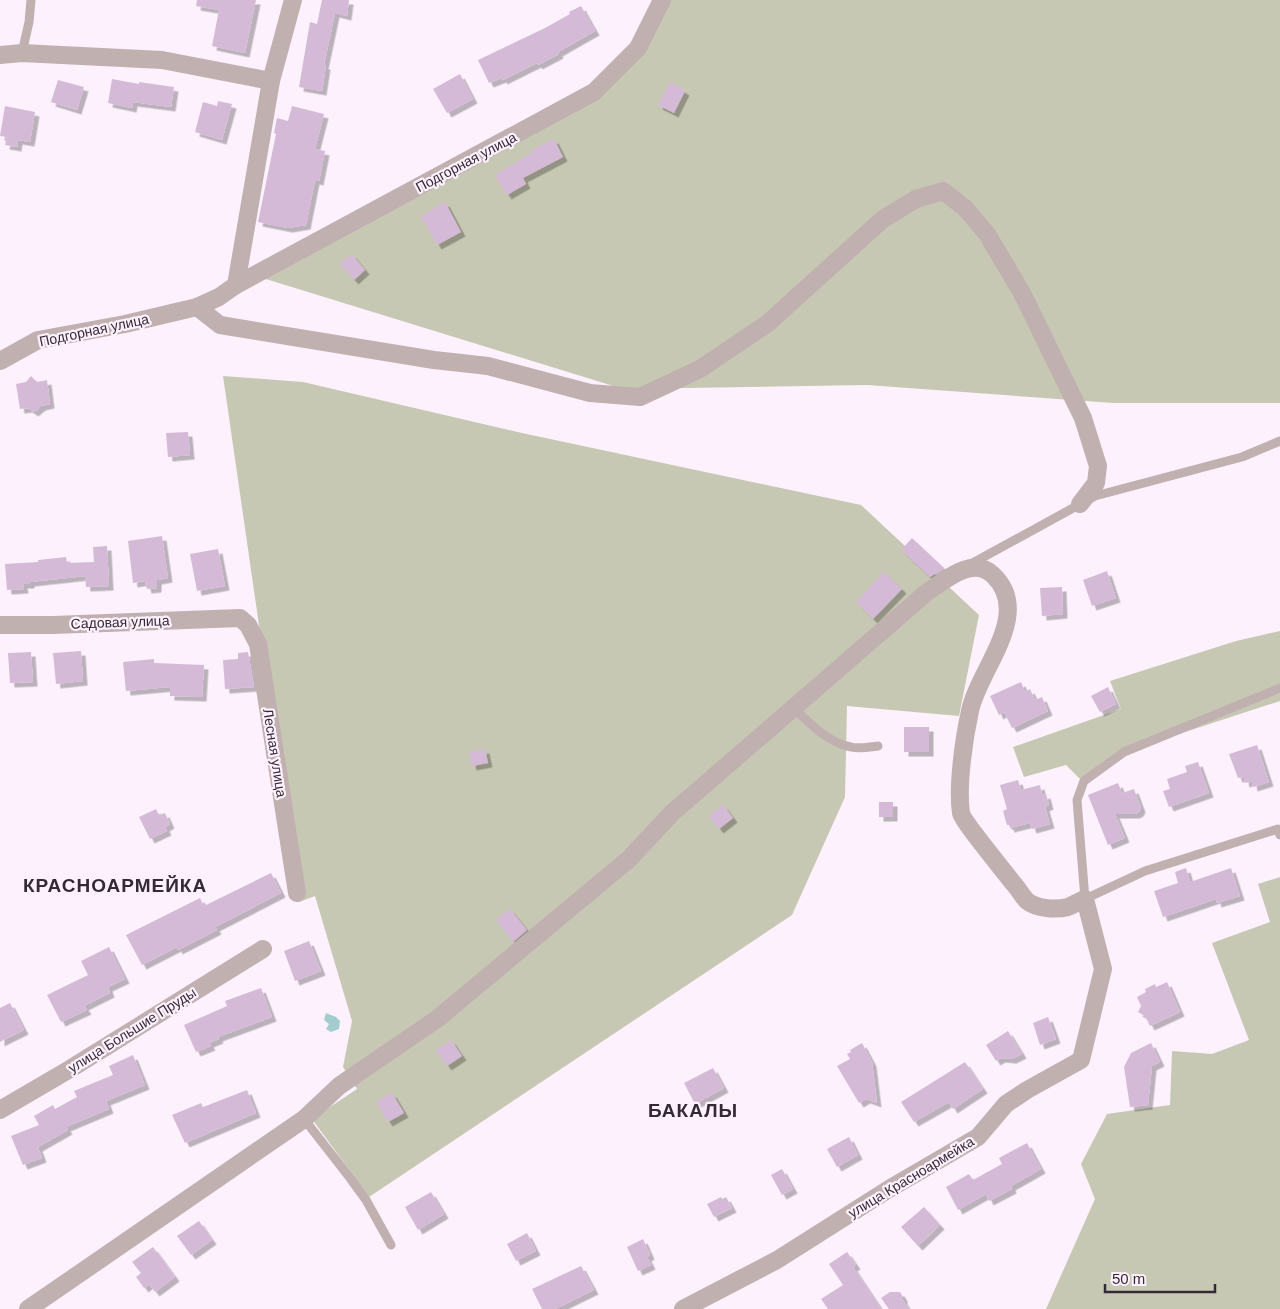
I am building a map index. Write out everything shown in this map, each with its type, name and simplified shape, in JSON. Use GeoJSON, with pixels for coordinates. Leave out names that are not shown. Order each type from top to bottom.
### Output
{"type":"FeatureCollection","features":[{"type":"Feature","properties":{"kind":"street"},"geometry":{"type":"LineString","coordinates":[[236,285],[271,81],[292,0]]}},
{"type":"Feature","properties":{"kind":"street","name":"Подгорная улица"},"geometry":{"type":"LineString","coordinates":[[0,361],[38,340],[197,308],[218,298],[236,285],[594,92],[638,48],[662,0]]}},
{"type":"Feature","properties":{"kind":"street"},"geometry":{"type":"LineString","coordinates":[[0,55],[22,53],[162,60],[271,81]]}},
{"type":"Feature","properties":{"kind":"street"},"geometry":{"type":"LineString","coordinates":[[197,308],[220,325],[434,360],[488,366],[590,393],[640,397],[700,369],[768,323],[883,218],[916,199],[943,191],[965,208],[987,234],[1022,293],[1082,418],[1098,466],[1096,483],[1080,504]]}},
{"type":"Feature","properties":{"kind":"street"},"geometry":{"type":"LineString","coordinates":[[28,1309],[304,1119],[340,1086],[437,1019],[629,859],[672,814],[926,593],[958,571],[978,568],[991,573],[1002,584],[1008,600],[1007,620],[1002,640],[978,687],[970,710],[960,792],[962,816],[1028,902],[1045,908],[1068,907],[1085,898]]}},
{"type":"Feature","properties":{"kind":"street","name":"Садовая улица"},"geometry":{"type":"LineString","coordinates":[[0,625],[53,625],[240,618]]}},
{"type":"Feature","properties":{"kind":"street","name":"Лесная улица"},"geometry":{"type":"LineString","coordinates":[[240,618],[248,625],[258,644],[297,893]]}},
{"type":"Feature","properties":{"kind":"street","name":"улица Красноармейка"},"geometry":{"type":"LineString","coordinates":[[683,1309],[777,1260],[889,1189],[978,1138],[1006,1104],[1081,1060],[1102,969],[1085,898]]}},
{"type":"Feature","properties":{"kind":"street","name":"улица Большие Пруды"},"geometry":{"type":"LineString","coordinates":[[0,1110],[70,1069],[263,949]]}},
{"type":"Feature","properties":{"kind":"lane"},"geometry":{"type":"LineString","coordinates":[[22,53],[29,22],[31,0]]}},
{"type":"Feature","properties":{"kind":"lane"},"geometry":{"type":"LineString","coordinates":[[958,571],[1095,496],[1242,457],[1280,441]]}},
{"type":"Feature","properties":{"kind":"lane"},"geometry":{"type":"LineString","coordinates":[[1280,688],[1124,752],[1084,781],[1077,800],[1085,898],[1145,871],[1278,829],[1280,835]]}},
{"type":"Feature","properties":{"kind":"lane"},"geometry":{"type":"LineString","coordinates":[[794,708],[817,730],[836,742],[852,748],[878,746]]}},
{"type":"Feature","properties":{"kind":"lane"},"geometry":{"type":"LineString","coordinates":[[304,1119],[366,1200],[391,1245]]}},
{"type":"Feature","properties":{"kind":"shaded area"},"geometry":{"type":"Polygon","coordinates":[[[662,0],[1280,0],[1280,403],[1113,403],[867,385],[623,389],[256,276],[595,92],[638,48],[662,0]]]}},
{"type":"Feature","properties":{"kind":"shaded area"},"geometry":{"type":"Polygon","coordinates":[[[223,376],[303,382],[522,433],[861,505],[979,615],[959,716],[847,706],[845,797],[792,915],[369,1197],[312,1119],[357,1089],[343,1067],[352,1021],[315,896],[299,902],[223,376]]]}},
{"type":"Feature","properties":{"kind":"shaded area"},"geometry":{"type":"Polygon","coordinates":[[[1280,631],[1280,701],[1124,752],[1082,781],[1066,765],[1024,777],[1013,747],[1121,709],[1110,681],[1236,641],[1280,631]]]}},
{"type":"Feature","properties":{"kind":"shaded area"},"geometry":{"type":"Polygon","coordinates":[[[1280,877],[1280,1309],[1046,1309],[1095,1199],[1081,1164],[1107,1114],[1170,1105],[1172,1051],[1212,1054],[1249,1040],[1212,943],[1270,922],[1258,884],[1280,877]]]}},
{"type":"Feature","properties":{"kind":"shaded area"},"geometry":{"type":"Polygon","coordinates":[[[326,1013],[340,1021],[339,1029],[331,1032],[326,1029],[329,1024],[324,1020],[326,1013]]]}},
{"type":"Feature","properties":{"kind":"building"},"geometry":{"type":"Polygon","coordinates":[[[197,0],[256,0],[245,53],[212,46],[219,10],[196,6],[197,0]]]}},
{"type":"Feature","properties":{"kind":"building"},"geometry":{"type":"Polygon","coordinates":[[[322,0],[349,0],[347,16],[335,13],[324,65],[326,65],[322,91],[299,87],[310,22],[317,24],[322,0]]]}},
{"type":"Feature","properties":{"kind":"building"},"geometry":{"type":"Polygon","coordinates":[[[581,6],[595,31],[538,65],[537,63],[503,80],[502,78],[489,83],[478,60],[545,28],[581,6]]]}},
{"type":"Feature","properties":{"kind":"building"},"geometry":{"type":"Polygon","coordinates":[[[460,74],[473,99],[447,113],[433,89],[460,74]]]}},
{"type":"Feature","properties":{"kind":"building"},"geometry":{"type":"Polygon","coordinates":[[[112,79],[139,84],[139,82],[174,87],[171,107],[133,102],[132,108],[108,103],[112,79]]]}},
{"type":"Feature","properties":{"kind":"building"},"geometry":{"type":"Polygon","coordinates":[[[58,80],[84,87],[77,110],[51,102],[58,80]]]}},
{"type":"Feature","properties":{"kind":"building"},"geometry":{"type":"Polygon","coordinates":[[[670,82],[685,91],[674,113],[658,105],[670,82]]]}},
{"type":"Feature","properties":{"kind":"building"},"geometry":{"type":"Polygon","coordinates":[[[218,101],[232,104],[222,140],[195,132],[203,102],[217,106],[218,101]]]}},
{"type":"Feature","properties":{"kind":"building"},"geometry":{"type":"Polygon","coordinates":[[[5,106],[35,112],[30,142],[18,140],[17,147],[5,145],[7,137],[0,136],[5,106]]]}},
{"type":"Feature","properties":{"kind":"building"},"geometry":{"type":"Polygon","coordinates":[[[292,106],[324,114],[315,149],[325,151],[319,181],[315,180],[306,225],[288,228],[258,222],[276,134],[274,133],[277,118],[288,121],[292,106]]]}},
{"type":"Feature","properties":{"kind":"building"},"geometry":{"type":"Polygon","coordinates":[[[554,139],[563,157],[523,178],[526,184],[507,195],[495,175],[533,152],[532,150],[554,139]]]}},
{"type":"Feature","properties":{"kind":"building"},"geometry":{"type":"Polygon","coordinates":[[[445,202],[461,232],[437,245],[421,216],[445,202]]]}},
{"type":"Feature","properties":{"kind":"building"},"geometry":{"type":"Polygon","coordinates":[[[352,254],[365,270],[354,280],[340,264],[352,254]]]}},
{"type":"Feature","properties":{"kind":"building"},"geometry":{"type":"Polygon","coordinates":[[[31,376],[37,382],[47,380],[50,404],[41,406],[34,412],[28,408],[20,409],[16,384],[26,382],[31,376]]]}},
{"type":"Feature","properties":{"kind":"building"},"geometry":{"type":"Polygon","coordinates":[[[188,432],[190,455],[168,457],[166,433],[188,432]]]}},
{"type":"Feature","properties":{"kind":"building"},"geometry":{"type":"Polygon","coordinates":[[[162,536],[168,578],[157,580],[157,588],[147,589],[145,581],[133,583],[128,541],[162,536]]]}},
{"type":"Feature","properties":{"kind":"building"},"geometry":{"type":"Polygon","coordinates":[[[912,538],[944,568],[930,577],[901,550],[912,538]]]}},
{"type":"Feature","properties":{"kind":"building"},"geometry":{"type":"Polygon","coordinates":[[[107,546],[109,586],[86,587],[85,576],[30,582],[30,584],[23,584],[24,589],[7,590],[5,564],[38,562],[38,560],[66,557],[67,563],[94,562],[93,547],[107,546]]]}},
{"type":"Feature","properties":{"kind":"building"},"geometry":{"type":"Polygon","coordinates":[[[218,549],[225,586],[197,591],[190,554],[218,549]]]}},
{"type":"Feature","properties":{"kind":"building"},"geometry":{"type":"Polygon","coordinates":[[[1107,571],[1116,598],[1092,606],[1083,580],[1107,571]]]}},
{"type":"Feature","properties":{"kind":"building"},"geometry":{"type":"Polygon","coordinates":[[[884,572],[902,589],[873,619],[856,602],[884,572]]]}},
{"type":"Feature","properties":{"kind":"building"},"geometry":{"type":"Polygon","coordinates":[[[1062,587],[1063,614],[1042,616],[1040,588],[1062,587]]]}},
{"type":"Feature","properties":{"kind":"building"},"geometry":{"type":"Polygon","coordinates":[[[81,651],[83,681],[56,684],[53,653],[81,651]]]}},
{"type":"Feature","properties":{"kind":"building"},"geometry":{"type":"Polygon","coordinates":[[[31,652],[33,682],[10,683],[8,653],[31,652]]]}},
{"type":"Feature","properties":{"kind":"building"},"geometry":{"type":"Polygon","coordinates":[[[248,652],[254,687],[225,689],[223,660],[238,659],[238,653],[248,652]]]}},
{"type":"Feature","properties":{"kind":"building"},"geometry":{"type":"Polygon","coordinates":[[[154,659],[154,663],[204,665],[202,697],[170,696],[170,687],[126,691],[123,662],[154,659]]]}},
{"type":"Feature","properties":{"kind":"building"},"geometry":{"type":"Polygon","coordinates":[[[1021,682],[1025,692],[1030,689],[1035,700],[1042,697],[1048,711],[1012,728],[1004,712],[999,715],[990,696],[1021,682]]]}},
{"type":"Feature","properties":{"kind":"building"},"geometry":{"type":"Polygon","coordinates":[[[1108,687],[1116,704],[1100,712],[1091,696],[1108,687]]]}},
{"type":"Feature","properties":{"kind":"building"},"geometry":{"type":"Polygon","coordinates":[[[904,727],[929,727],[929,752],[904,752],[904,727]]]}},
{"type":"Feature","properties":{"kind":"building"},"geometry":{"type":"Polygon","coordinates":[[[1257,745],[1269,782],[1253,787],[1252,781],[1245,783],[1244,777],[1238,778],[1229,754],[1257,745]]]}},
{"type":"Feature","properties":{"kind":"building"},"geometry":{"type":"Polygon","coordinates":[[[485,749],[488,763],[472,766],[469,752],[485,749]]]}},
{"type":"Feature","properties":{"kind":"building"},"geometry":{"type":"Polygon","coordinates":[[[1198,762],[1209,793],[1169,807],[1163,791],[1170,789],[1167,779],[1187,772],[1185,766],[1198,762]]]}},
{"type":"Feature","properties":{"kind":"building"},"geometry":{"type":"Polygon","coordinates":[[[1018,780],[1021,790],[1040,785],[1042,795],[1046,794],[1049,805],[1045,807],[1050,824],[1032,829],[1030,823],[1010,828],[1007,825],[1003,811],[1007,809],[1000,785],[1018,780]]]}},
{"type":"Feature","properties":{"kind":"building"},"geometry":{"type":"Polygon","coordinates":[[[1118,783],[1122,793],[1134,789],[1141,808],[1135,814],[1115,814],[1125,838],[1108,845],[1088,795],[1118,783]]]}},
{"type":"Feature","properties":{"kind":"building"},"geometry":{"type":"Polygon","coordinates":[[[879,802],[893,802],[893,817],[879,817],[879,802]]]}},
{"type":"Feature","properties":{"kind":"building"},"geometry":{"type":"Polygon","coordinates":[[[723,805],[733,818],[719,829],[709,816],[723,805]]]}},
{"type":"Feature","properties":{"kind":"building"},"geometry":{"type":"Polygon","coordinates":[[[156,809],[159,815],[165,813],[170,824],[165,827],[167,831],[150,839],[139,817],[156,809]]]}},
{"type":"Feature","properties":{"kind":"building"},"geometry":{"type":"Polygon","coordinates":[[[1186,868],[1190,882],[1231,868],[1240,896],[1217,903],[1216,899],[1163,917],[1154,891],[1178,883],[1175,872],[1186,868]]]}},
{"type":"Feature","properties":{"kind":"building"},"geometry":{"type":"Polygon","coordinates":[[[271,873],[281,893],[215,927],[217,930],[178,950],[177,947],[142,965],[126,935],[200,898],[204,906],[271,873]]]}},
{"type":"Feature","properties":{"kind":"building"},"geometry":{"type":"Polygon","coordinates":[[[510,909],[527,930],[513,942],[496,920],[510,909]]]}},
{"type":"Feature","properties":{"kind":"building"},"geometry":{"type":"Polygon","coordinates":[[[309,941],[321,971],[295,981],[284,951],[309,941]]]}},
{"type":"Feature","properties":{"kind":"building"},"geometry":{"type":"Polygon","coordinates":[[[109,947],[125,979],[108,987],[110,993],[84,1006],[87,1010],[61,1022],[47,995],[88,975],[81,961],[109,947]]]}},
{"type":"Feature","properties":{"kind":"building"},"geometry":{"type":"Polygon","coordinates":[[[1167,982],[1180,1012],[1150,1026],[1145,1016],[1138,1012],[1141,1006],[1137,997],[1146,992],[1145,989],[1155,984],[1156,987],[1167,982]]]}},
{"type":"Feature","properties":{"kind":"building"},"geometry":{"type":"Polygon","coordinates":[[[261,988],[272,1017],[218,1037],[219,1039],[209,1043],[211,1046],[196,1052],[184,1025],[227,1006],[225,1001],[261,988]]]}},
{"type":"Feature","properties":{"kind":"building"},"geometry":{"type":"Polygon","coordinates":[[[10,1003],[24,1030],[0,1042],[0,1008],[10,1003]]]}},
{"type":"Feature","properties":{"kind":"building"},"geometry":{"type":"Polygon","coordinates":[[[1048,1017],[1056,1039],[1040,1045],[1033,1023],[1048,1017]]]}},
{"type":"Feature","properties":{"kind":"building"},"geometry":{"type":"Polygon","coordinates":[[[1008,1031],[1022,1054],[1012,1059],[1001,1058],[996,1061],[986,1045],[1008,1031]]]}},
{"type":"Feature","properties":{"kind":"building"},"geometry":{"type":"Polygon","coordinates":[[[451,1040],[462,1056],[447,1066],[436,1050],[451,1040]]]}},
{"type":"Feature","properties":{"kind":"building"},"geometry":{"type":"Polygon","coordinates":[[[862,1043],[872,1062],[877,1103],[866,1099],[859,1103],[837,1066],[850,1059],[847,1054],[851,1052],[850,1050],[862,1043]]]}},
{"type":"Feature","properties":{"kind":"building"},"geometry":{"type":"Polygon","coordinates":[[[1151,1043],[1160,1062],[1152,1066],[1148,1105],[1130,1107],[1124,1067],[1131,1053],[1151,1043]]]}},
{"type":"Feature","properties":{"kind":"building"},"geometry":{"type":"Polygon","coordinates":[[[133,1055],[145,1085],[106,1101],[109,1109],[66,1127],[68,1130],[38,1147],[42,1158],[23,1165],[11,1136],[39,1125],[34,1116],[53,1105],[55,1109],[77,1097],[74,1091],[113,1075],[109,1066],[133,1055]]]}},
{"type":"Feature","properties":{"kind":"building"},"geometry":{"type":"Polygon","coordinates":[[[965,1062],[983,1089],[953,1109],[949,1102],[914,1122],[901,1102],[965,1062]]]}},
{"type":"Feature","properties":{"kind":"building"},"geometry":{"type":"Polygon","coordinates":[[[713,1068],[724,1088],[695,1104],[684,1083],[713,1068]]]}},
{"type":"Feature","properties":{"kind":"building"},"geometry":{"type":"Polygon","coordinates":[[[247,1090],[256,1113],[185,1143],[172,1115],[201,1103],[203,1107],[247,1090]]]}},
{"type":"Feature","properties":{"kind":"building"},"geometry":{"type":"Polygon","coordinates":[[[392,1093],[404,1113],[388,1122],[376,1102],[392,1093]]]}},
{"type":"Feature","properties":{"kind":"building"},"geometry":{"type":"Polygon","coordinates":[[[849,1137],[858,1155],[837,1167],[827,1149],[849,1137]]]}},
{"type":"Feature","properties":{"kind":"building"},"geometry":{"type":"Polygon","coordinates":[[[1027,1143],[1041,1169],[1011,1186],[1012,1189],[989,1201],[986,1194],[958,1210],[946,1187],[969,1174],[973,1180],[1002,1164],[999,1158],[1027,1143]]]}},
{"type":"Feature","properties":{"kind":"building"},"geometry":{"type":"Polygon","coordinates":[[[782,1169],[793,1189],[782,1195],[771,1175],[782,1169]]]}},
{"type":"Feature","properties":{"kind":"building"},"geometry":{"type":"Polygon","coordinates":[[[431,1192],[444,1214],[418,1230],[405,1207],[431,1192]]]}},
{"type":"Feature","properties":{"kind":"building"},"geometry":{"type":"Polygon","coordinates":[[[721,1197],[722,1199],[726,1197],[732,1208],[714,1217],[707,1204],[721,1197]]]}},
{"type":"Feature","properties":{"kind":"building"},"geometry":{"type":"Polygon","coordinates":[[[924,1207],[940,1225],[918,1246],[901,1227],[924,1207]]]}},
{"type":"Feature","properties":{"kind":"building"},"geometry":{"type":"Polygon","coordinates":[[[199,1221],[212,1240],[191,1255],[177,1236],[199,1221]]]}},
{"type":"Feature","properties":{"kind":"building"},"geometry":{"type":"Polygon","coordinates":[[[527,1233],[536,1251],[516,1261],[507,1244],[527,1233]]]}},
{"type":"Feature","properties":{"kind":"building"},"geometry":{"type":"Polygon","coordinates":[[[643,1239],[650,1255],[647,1257],[651,1265],[638,1271],[627,1247],[643,1239]]]}},
{"type":"Feature","properties":{"kind":"building"},"geometry":{"type":"Polygon","coordinates":[[[153,1247],[175,1277],[155,1292],[149,1284],[144,1288],[136,1277],[141,1273],[132,1262],[153,1247]]]}},
{"type":"Feature","properties":{"kind":"building"},"geometry":{"type":"Polygon","coordinates":[[[847,1252],[856,1265],[853,1267],[881,1309],[828,1309],[821,1299],[843,1285],[829,1264],[847,1252]]]}},
{"type":"Feature","properties":{"kind":"building"},"geometry":{"type":"Polygon","coordinates":[[[581,1266],[594,1290],[555,1309],[542,1309],[532,1289],[581,1266]]]}},
{"type":"Feature","properties":{"kind":"building"},"geometry":{"type":"Polygon","coordinates":[[[890,1292],[900,1292],[909,1309],[889,1309],[881,1298],[890,1292]]]}},
{"type":"Feature","properties":{"kind":"district","name":"КРАСНОАРМЕЙКА"},"geometry":{"type":"Point","coordinates":[115,885]}},
{"type":"Feature","properties":{"kind":"district","name":"БАКАЛЫ"},"geometry":{"type":"Point","coordinates":[693,1110]}}]}
